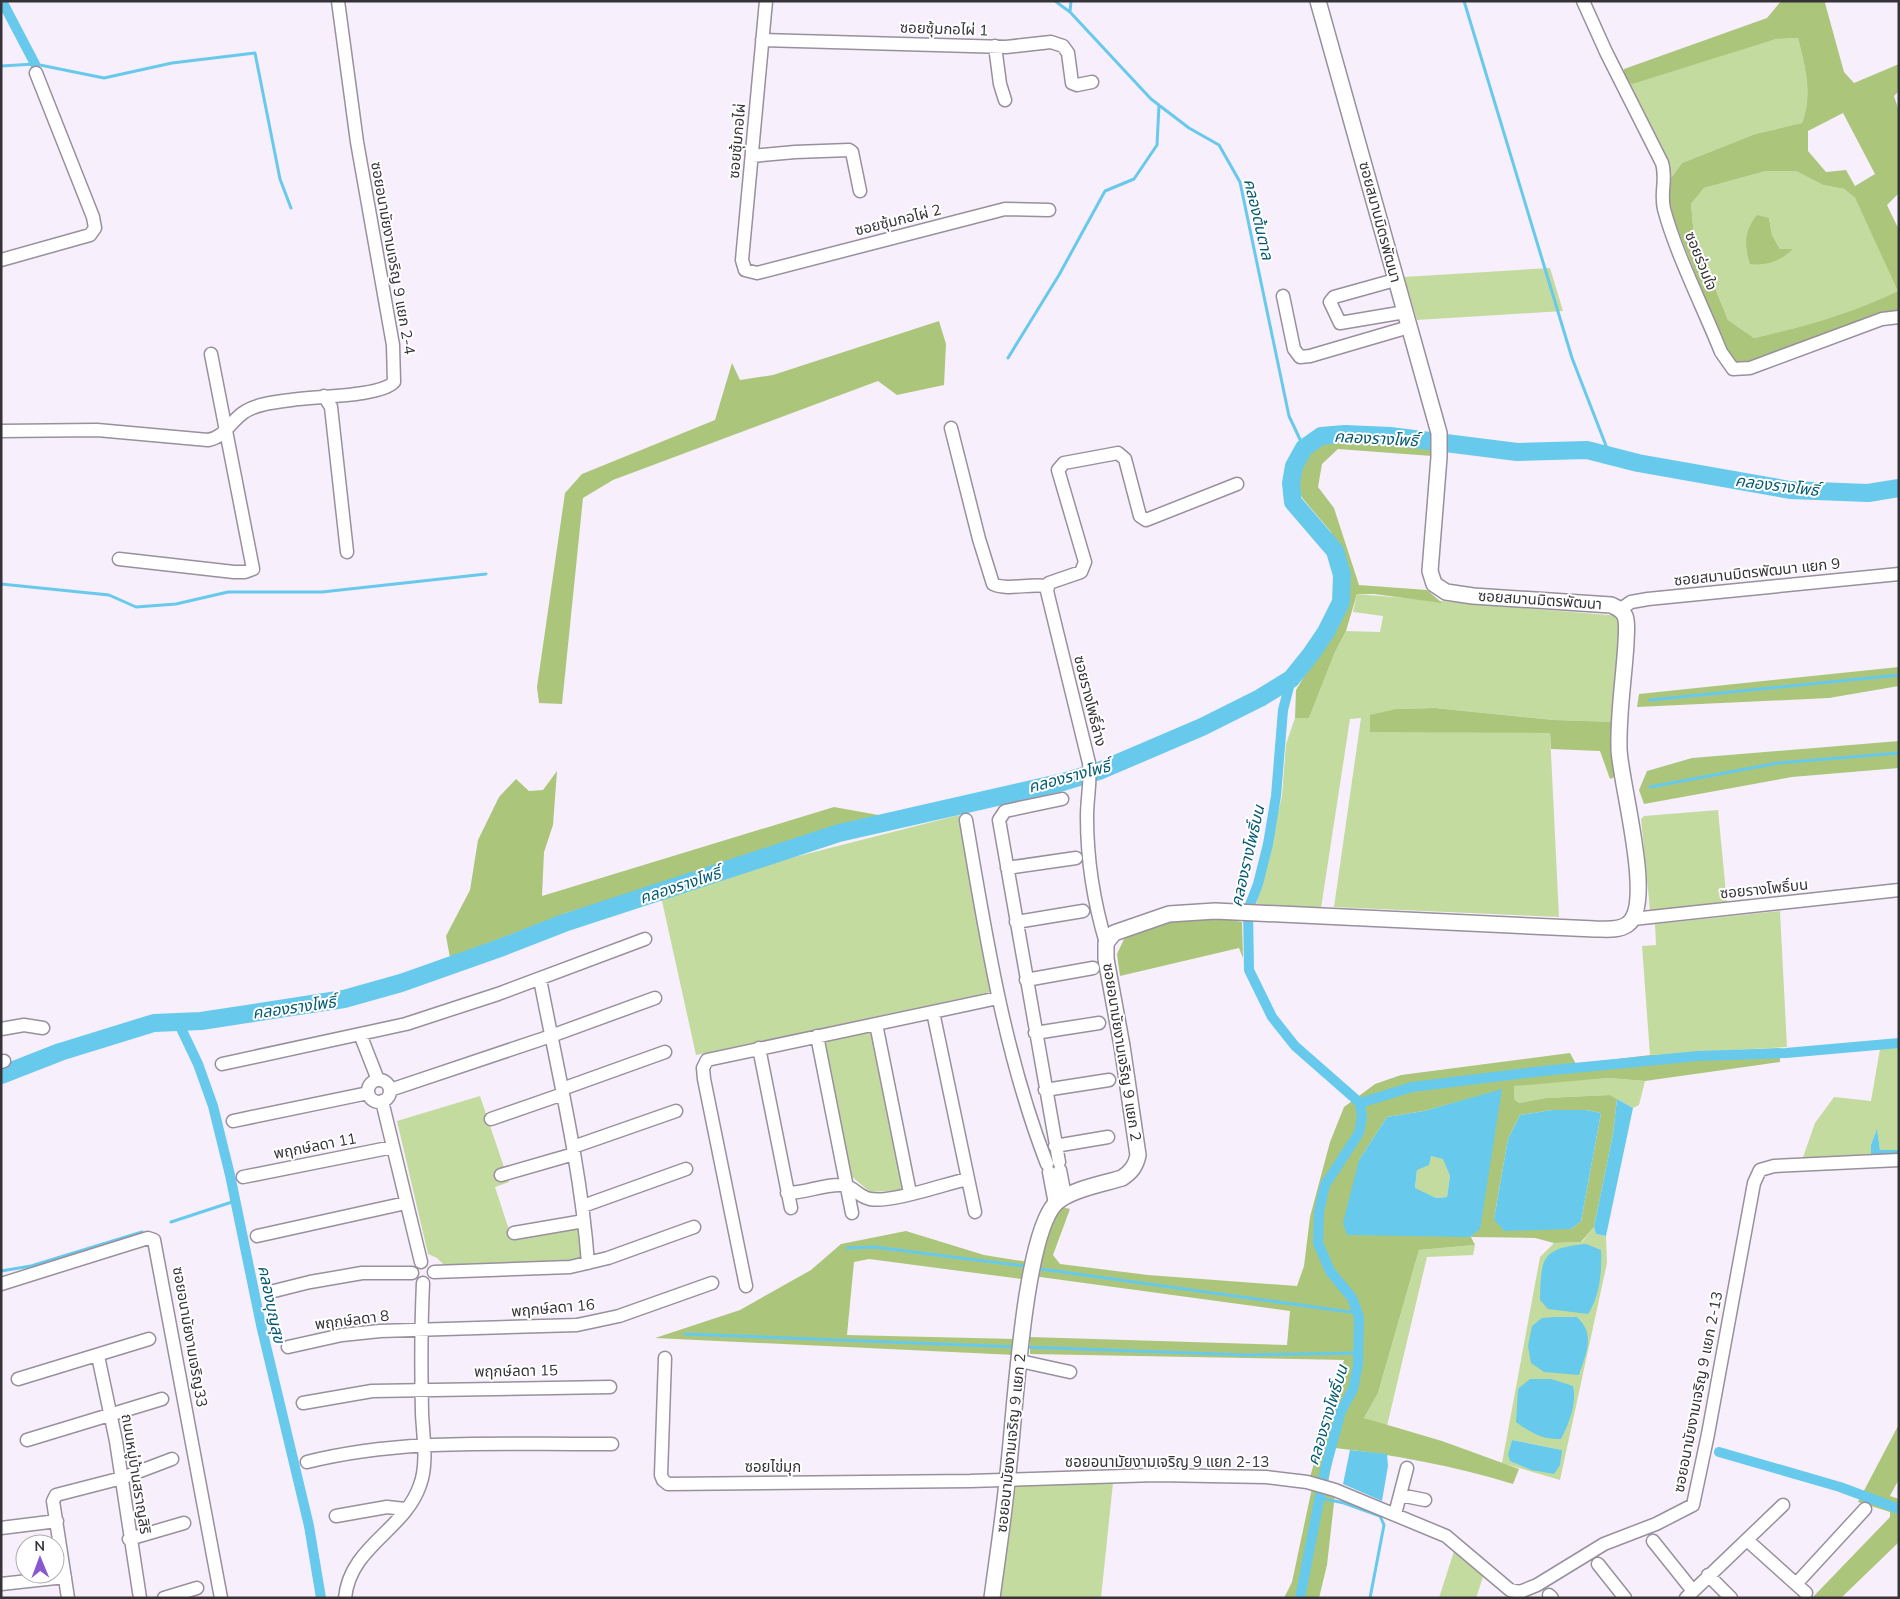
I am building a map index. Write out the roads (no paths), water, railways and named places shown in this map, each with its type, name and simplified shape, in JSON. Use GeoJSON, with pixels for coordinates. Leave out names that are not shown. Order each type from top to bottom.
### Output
{"type":"FeatureCollection","features":[{"type":"Feature","properties":{"kind":"street","name":"ซอยอนามัยงามเจริญ 9 แยก 2-4"},"geometry":{"type":"LineString","coordinates":[[1,431],[98,430],[208,440],[226,430],[250,408],[291,400],[380,390],[389,387],[394,382],[393,345],[356,142],[338,1]]}},
{"type":"Feature","properties":{"kind":"street","name":"ซอยซุ้มกอไผ่"},"geometry":{"type":"LineString","coordinates":[[757,273],[745,270],[742,260],[766,1]]}},
{"type":"Feature","properties":{"kind":"street","name":"ซอยสมานมิตรพัฒนา"},"geometry":{"type":"LineString","coordinates":[[1318,1],[1439,433],[1439,457],[1430,571],[1434,584],[1440,589],[1473,596],[1602,603],[1621,609],[1626,624],[1619,732],[1620,768],[1630,811],[1640,895],[1633,919]]}},
{"type":"Feature","properties":{"kind":"street","name":"ซอยร่วมใจ"},"geometry":{"type":"LineString","coordinates":[[1583,1],[1606,52],[1662,163],[1665,173],[1664,207],[1671,231],[1721,352],[1734,369],[1750,368],[1882,320],[1899,317]]}},
{"type":"Feature","properties":{"kind":"street","name":"ซอยซุ้มกอไผ่ 1"},"geometry":{"type":"LineString","coordinates":[[762,40],[995,46],[1058,43],[1068,53],[1072,83],[1077,85],[1092,82]]}},
{"type":"Feature","properties":{"kind":"street"},"geometry":{"type":"LineString","coordinates":[[995,46],[1000,84],[1005,100]]}},
{"type":"Feature","properties":{"kind":"street"},"geometry":{"type":"LineString","coordinates":[[1,260],[90,235],[95,228],[93,217],[36,73]]}},
{"type":"Feature","properties":{"kind":"street"},"geometry":{"type":"LineString","coordinates":[[752,156],[849,150],[852,152],[860,192]]}},
{"type":"Feature","properties":{"kind":"street","name":"ซอยซุ้มกอไผ่ 2"},"geometry":{"type":"LineString","coordinates":[[757,273],[1005,209],[1049,210]]}},
{"type":"Feature","properties":{"kind":"street"},"geometry":{"type":"LineString","coordinates":[[1395,280],[1334,297],[1330,302],[1340,324],[1405,312]]}},
{"type":"Feature","properties":{"kind":"street"},"geometry":{"type":"LineString","coordinates":[[1283,296],[1294,349],[1300,357],[1310,356],[1409,327]]}},
{"type":"Feature","properties":{"kind":"street"},"geometry":{"type":"LineString","coordinates":[[119,559],[234,572],[245,572],[253,569],[211,354]]}},
{"type":"Feature","properties":{"kind":"street"},"geometry":{"type":"LineString","coordinates":[[324,396],[331,407],[347,552]]}},
{"type":"Feature","properties":{"kind":"street"},"geometry":{"type":"LineString","coordinates":[[951,428],[979,540],[993,584],[1005,587],[1032,584],[1047,586],[1081,572],[1085,562],[1058,470],[1064,462],[1118,453],[1122,455],[1125,458],[1140,516],[1146,520],[1237,484]]}},
{"type":"Feature","properties":{"kind":"street","name":"ซอยสมานมิตรพัฒนา แยก 9"},"geometry":{"type":"LineString","coordinates":[[1621,609],[1631,602],[1648,599],[1899,574]]}},
{"type":"Feature","properties":{"kind":"street","name":"ซอยรางโพธิ์ล่าง"},"geometry":{"type":"LineString","coordinates":[[1047,586],[1089,763],[1091,783],[1087,814],[1088,853],[1100,922],[1106,943]]}},
{"type":"Feature","properties":{"kind":"street"},"geometry":{"type":"LineString","coordinates":[[1060,1200],[1053,1161],[1045,1090],[999,820],[1005,810],[1062,799]]}},
{"type":"Feature","properties":{"kind":"street"},"geometry":{"type":"LineString","coordinates":[[966,820],[998,998],[1029,1116],[1053,1161]]}},
{"type":"Feature","properties":{"kind":"street"},"geometry":{"type":"LineString","coordinates":[[1006,868],[1076,858]]}},
{"type":"Feature","properties":{"kind":"street","name":"ซอยรางโพธิ์บน"},"geometry":{"type":"LineString","coordinates":[[1633,919],[1899,890]]}},
{"type":"Feature","properties":{"kind":"street"},"geometry":{"type":"LineString","coordinates":[[1016,922],[1083,911]]}},
{"type":"Feature","properties":{"kind":"street","name":"ซอยอนามัยงามเจริญ 9 แยก 2"},"geometry":{"type":"LineString","coordinates":[[992,1598],[1021,1350],[1034,1259],[1043,1228],[1060,1200],[1122,1178],[1130,1173],[1138,1155],[1122,1046],[1106,959],[1106,943],[1114,933],[1169,914],[1232,912],[1263,912],[1566,929],[1619,928],[1633,919]]}},
{"type":"Feature","properties":{"kind":"street"},"geometry":{"type":"LineString","coordinates":[[222,1064],[434,1016],[540,979],[645,939]]}},
{"type":"Feature","properties":{"kind":"street"},"geometry":{"type":"LineString","coordinates":[[1026,980],[1093,968]]}},
{"type":"Feature","properties":{"kind":"street"},"geometry":{"type":"LineString","coordinates":[[540,979],[574,1150],[583,1206],[588,1263]]}},
{"type":"Feature","properties":{"kind":"street"},"geometry":{"type":"LineString","coordinates":[[390,1090],[551,1036],[654,998]]}},
{"type":"Feature","properties":{"kind":"street"},"geometry":{"type":"LineString","coordinates":[[746,1286],[703,1068],[706,1060],[998,998]]}},
{"type":"Feature","properties":{"kind":"street"},"geometry":{"type":"LineString","coordinates":[[933,1012],[974,1212]]}},
{"type":"Feature","properties":{"kind":"street"},"geometry":{"type":"LineString","coordinates":[[1035,1033],[1099,1023]]}},
{"type":"Feature","properties":{"kind":"street"},"geometry":{"type":"LineString","coordinates":[[1,1029],[24,1024],[43,1028]]}},
{"type":"Feature","properties":{"kind":"street"},"geometry":{"type":"LineString","coordinates":[[876,1024],[910,1193]]}},
{"type":"Feature","properties":{"kind":"street"},"geometry":{"type":"LineString","coordinates":[[360,1034],[378,1080]]}},
{"type":"Feature","properties":{"kind":"street"},"geometry":{"type":"LineString","coordinates":[[817,1036],[848,1185],[852,1213]]}},
{"type":"Feature","properties":{"kind":"street"},"geometry":{"type":"LineString","coordinates":[[759,1048],[791,1208]]}},
{"type":"Feature","properties":{"kind":"street"},"geometry":{"type":"LineString","coordinates":[[491,1119],[665,1052]]}},
{"type":"Feature","properties":{"kind":"street"},"geometry":{"type":"LineString","coordinates":[[378,1080],[384,1082],[390,1090]]}},
{"type":"Feature","properties":{"kind":"street"},"geometry":{"type":"LineString","coordinates":[[378,1080],[369,1086],[368,1093],[375,1101],[382,1101],[388,1097],[390,1090]]}},
{"type":"Feature","properties":{"kind":"street"},"geometry":{"type":"LineString","coordinates":[[1045,1090],[1109,1080]]}},
{"type":"Feature","properties":{"kind":"street"},"geometry":{"type":"LineString","coordinates":[[233,1121],[368,1093]]}},
{"type":"Feature","properties":{"kind":"street"},"geometry":{"type":"LineString","coordinates":[[382,1101],[421,1262]]}},
{"type":"Feature","properties":{"kind":"street"},"geometry":{"type":"LineString","coordinates":[[501,1175],[574,1150],[676,1111]]}},
{"type":"Feature","properties":{"kind":"street"},"geometry":{"type":"LineString","coordinates":[[1053,1161],[1108,1137]]}},
{"type":"Feature","properties":{"kind":"street","name":"พฤกษ์ลดา 11"},"geometry":{"type":"LineString","coordinates":[[243,1177],[393,1147]]}},
{"type":"Feature","properties":{"kind":"street","name":"ซอยอนามัยงามเจริญ 9 แยก 2-13"},"geometry":{"type":"LineString","coordinates":[[1007,1479],[1173,1475],[1266,1477],[1307,1482],[1335,1490],[1446,1536],[1510,1590],[1520,1592],[1537,1585],[1604,1544],[1656,1524],[1693,1505],[1757,1174],[1760,1170],[1774,1166],[1899,1160]]}},
{"type":"Feature","properties":{"kind":"street"},"geometry":{"type":"LineString","coordinates":[[583,1206],[686,1169]]}},
{"type":"Feature","properties":{"kind":"street"},"geometry":{"type":"LineString","coordinates":[[787,1193],[799,1193],[822,1185],[848,1185],[868,1199],[886,1199],[968,1178]]}},
{"type":"Feature","properties":{"kind":"street"},"geometry":{"type":"LineString","coordinates":[[257,1236],[406,1203]]}},
{"type":"Feature","properties":{"kind":"street"},"geometry":{"type":"LineString","coordinates":[[514,1233],[584,1221]]}},
{"type":"Feature","properties":{"kind":"street"},"geometry":{"type":"LineString","coordinates":[[434,1272],[544,1269],[588,1263],[694,1227]]}},
{"type":"Feature","properties":{"kind":"street","name":"ซอยอนามัยงามเจริญ33"},"geometry":{"type":"LineString","coordinates":[[1,1284],[148,1238],[157,1243],[221,1598]]}},
{"type":"Feature","properties":{"kind":"street"},"geometry":{"type":"LineString","coordinates":[[421,1262],[428,1263],[434,1272],[432,1278],[423,1283],[415,1280],[412,1273],[413,1267],[421,1262]]}},
{"type":"Feature","properties":{"kind":"street"},"geometry":{"type":"LineString","coordinates":[[274,1291],[310,1282],[362,1273],[412,1273]]}},
{"type":"Feature","properties":{"kind":"street"},"geometry":{"type":"LineString","coordinates":[[345,1598],[349,1578],[357,1563],[405,1509],[420,1486],[423,1474],[421,1330],[423,1283]]}},
{"type":"Feature","properties":{"kind":"street","name":"พฤกษ์ลดา 16"},"geometry":{"type":"LineString","coordinates":[[421,1330],[577,1325],[620,1316],[712,1283]]}},
{"type":"Feature","properties":{"kind":"street","name":"พฤกษ์ลดา 8"},"geometry":{"type":"LineString","coordinates":[[288,1347],[342,1335],[421,1330]]}},
{"type":"Feature","properties":{"kind":"street"},"geometry":{"type":"LineString","coordinates":[[18,1380],[149,1339]]}},
{"type":"Feature","properties":{"kind":"street"},"geometry":{"type":"LineString","coordinates":[[1021,1350],[1070,1372]]}},
{"type":"Feature","properties":{"kind":"street","name":"ถนนหมู่บ้านสราญสิริ"},"geometry":{"type":"LineString","coordinates":[[98,1356],[106,1384],[122,1478],[129,1539],[140,1598]]}},
{"type":"Feature","properties":{"kind":"street","name":"ซอยไข่มุก"},"geometry":{"type":"LineString","coordinates":[[665,1358],[661,1475],[668,1484],[1007,1479]]}},
{"type":"Feature","properties":{"kind":"street","name":"พฤกษ์ลดา 15"},"geometry":{"type":"LineString","coordinates":[[303,1403],[372,1391],[422,1388],[610,1387]]}},
{"type":"Feature","properties":{"kind":"street"},"geometry":{"type":"LineString","coordinates":[[27,1440],[162,1399]]}},
{"type":"Feature","properties":{"kind":"street"},"geometry":{"type":"LineString","coordinates":[[307,1462],[363,1449],[423,1445],[612,1444]]}},
{"type":"Feature","properties":{"kind":"street"},"geometry":{"type":"LineString","coordinates":[[59,1534],[53,1501],[56,1495],[122,1478],[172,1459]]}},
{"type":"Feature","properties":{"kind":"street"},"geometry":{"type":"LineString","coordinates":[[1395,1514],[1407,1468]]}},
{"type":"Feature","properties":{"kind":"street"},"geometry":{"type":"LineString","coordinates":[[1400,1495],[1425,1500]]}},
{"type":"Feature","properties":{"kind":"street"},"geometry":{"type":"LineString","coordinates":[[1653,1541],[1690,1594],[1783,1506]]}},
{"type":"Feature","properties":{"kind":"street"},"geometry":{"type":"LineString","coordinates":[[336,1516],[387,1507],[405,1509]]}},
{"type":"Feature","properties":{"kind":"street"},"geometry":{"type":"LineString","coordinates":[[1747,1540],[1801,1588],[1865,1510]]}},
{"type":"Feature","properties":{"kind":"street"},"geometry":{"type":"LineString","coordinates":[[1,1528],[57,1521]]}},
{"type":"Feature","properties":{"kind":"street"},"geometry":{"type":"LineString","coordinates":[[129,1539],[184,1523]]}},
{"type":"Feature","properties":{"kind":"street"},"geometry":{"type":"LineString","coordinates":[[1598,1564],[1626,1598]]}},
{"type":"Feature","properties":{"kind":"street"},"geometry":{"type":"LineString","coordinates":[[1708,1576],[1731,1598]]}},
{"type":"Feature","properties":{"kind":"street"},"geometry":{"type":"LineString","coordinates":[[65,1577],[68,1598]]}},
{"type":"Feature","properties":{"kind":"street"},"geometry":{"type":"LineString","coordinates":[[1,1584],[15,1582]]}},
{"type":"Feature","properties":{"kind":"street"},"geometry":{"type":"LineString","coordinates":[[164,1598],[197,1588]]}},
{"type":"Feature","properties":{"kind":"water"},"geometry":{"type":"Polygon","coordinates":[[[1502,1089],[1480,1229],[1470,1237],[1347,1235],[1343,1223],[1359,1160],[1387,1117],[1424,1111],[1502,1089]],[[1431,1156],[1429,1165],[1417,1170],[1415,1188],[1436,1198],[1447,1197],[1450,1176],[1443,1159],[1431,1156]]]}},
{"type":"Feature","properties":{"kind":"water"},"geometry":{"type":"Polygon","coordinates":[[[1617,1099],[1633,1108],[1606,1236],[1596,1234],[1594,1227],[1613,1134],[1617,1099]]]}},
{"type":"Feature","properties":{"kind":"water"},"geometry":{"type":"Polygon","coordinates":[[[1552,1110],[1586,1110],[1601,1113],[1581,1221],[1571,1229],[1504,1231],[1494,1219],[1508,1139],[1520,1115],[1552,1110]]]}},
{"type":"Feature","properties":{"kind":"water"},"geometry":{"type":"Polygon","coordinates":[[[1877,1129],[1880,1150],[1899,1150],[1899,1154],[1871,1154],[1871,1145],[1877,1129]]]}},
{"type":"Feature","properties":{"kind":"water"},"geometry":{"type":"Polygon","coordinates":[[[1586,1244],[1601,1250],[1599,1283],[1595,1299],[1588,1314],[1548,1309],[1540,1300],[1541,1274],[1546,1258],[1552,1252],[1560,1249],[1586,1244]]]}},
{"type":"Feature","properties":{"kind":"water"},"geometry":{"type":"Polygon","coordinates":[[[1577,1317],[1586,1331],[1588,1345],[1579,1375],[1544,1372],[1531,1363],[1528,1346],[1532,1326],[1542,1318],[1577,1317]]]}},
{"type":"Feature","properties":{"kind":"water"},"geometry":{"type":"Polygon","coordinates":[[[1530,1379],[1551,1379],[1573,1386],[1574,1399],[1571,1413],[1561,1439],[1537,1435],[1516,1422],[1518,1389],[1530,1379]]]}},
{"type":"Feature","properties":{"kind":"water"},"geometry":{"type":"Polygon","coordinates":[[[1512,1440],[1562,1450],[1560,1465],[1554,1474],[1531,1470],[1510,1461],[1508,1454],[1512,1440]]]}},
{"type":"Feature","properties":{"kind":"water"},"geometry":{"type":"Polygon","coordinates":[[[1350,1450],[1387,1454],[1388,1466],[1382,1501],[1343,1484],[1350,1450]]]}},
{"type":"Feature","properties":{"kind":"waterway"},"geometry":{"type":"LineString","coordinates":[[2,1],[35,64]]}},
{"type":"Feature","properties":{"kind":"waterway"},"geometry":{"type":"LineString","coordinates":[[1055,1],[1070,12]]}},
{"type":"Feature","properties":{"kind":"waterway","name":"คลองต้นตาล"},"geometry":{"type":"LineString","coordinates":[[1071,1],[1070,12],[1151,99],[1189,128],[1219,145],[1240,182],[1289,416],[1304,448]]}},
{"type":"Feature","properties":{"kind":"waterway"},"geometry":{"type":"LineString","coordinates":[[1464,1],[1572,358],[1610,456]]}},
{"type":"Feature","properties":{"kind":"waterway"},"geometry":{"type":"LineString","coordinates":[[1,66],[35,64],[104,78],[172,63],[255,53],[280,179],[291,208]]}},
{"type":"Feature","properties":{"kind":"waterway"},"geometry":{"type":"LineString","coordinates":[[1008,358],[1059,275],[1105,191],[1134,179],[1157,145],[1159,105]]}},
{"type":"Feature","properties":{"kind":"waterway","name":"คลองรางโพธิ์"},"geometry":{"type":"LineString","coordinates":[[1,1075],[60,1052],[154,1023],[201,1021],[344,999],[401,983],[564,923],[839,833],[1063,782],[1099,771],[1202,727],[1260,698],[1291,679],[1326,632],[1341,602],[1342,575],[1335,551],[1293,502],[1291,483],[1294,466],[1304,448],[1321,436],[1345,434],[1390,436],[1517,452],[1587,450],[1638,463],[1790,490],[1868,493],[1899,488]]}},
{"type":"Feature","properties":{"kind":"waterway"},"geometry":{"type":"LineString","coordinates":[[1,584],[109,595],[136,607],[176,604],[228,592],[322,592],[486,574]]}},
{"type":"Feature","properties":{"kind":"waterway"},"geometry":{"type":"LineString","coordinates":[[1650,700],[1899,675]]}},
{"type":"Feature","properties":{"kind":"waterway","name":"คลองรางโพธิ์บน"},"geometry":{"type":"LineString","coordinates":[[1291,679],[1283,710],[1276,796],[1268,844],[1258,884],[1248,910],[1249,970],[1272,1017],[1295,1046],[1360,1103],[1362,1117],[1359,1133],[1325,1185],[1319,1212],[1318,1243],[1330,1271],[1352,1298],[1359,1317],[1358,1365],[1353,1389],[1341,1411],[1325,1470],[1300,1598]]}},
{"type":"Feature","properties":{"kind":"waterway"},"geometry":{"type":"LineString","coordinates":[[1650,787],[1778,763],[1899,753]]}},
{"type":"Feature","properties":{"kind":"waterway","name":"คลองบุญสุข"},"geometry":{"type":"LineString","coordinates":[[178,1022],[198,1064],[213,1106],[230,1175],[261,1325],[309,1526],[321,1598]]}},
{"type":"Feature","properties":{"kind":"waterway"},"geometry":{"type":"LineString","coordinates":[[1360,1103],[1412,1087],[1543,1071],[1698,1056],[1786,1053],[1899,1043]]}},
{"type":"Feature","properties":{"kind":"waterway"},"geometry":{"type":"LineString","coordinates":[[171,1222],[235,1201]]}},
{"type":"Feature","properties":{"kind":"waterway"},"geometry":{"type":"LineString","coordinates":[[1,1271],[31,1266],[142,1232]]}},
{"type":"Feature","properties":{"kind":"waterway"},"geometry":{"type":"LineString","coordinates":[[847,1248],[874,1247],[1024,1266]]}},
{"type":"Feature","properties":{"kind":"waterway"},"geometry":{"type":"LineString","coordinates":[[1041,1269],[1357,1313]]}},
{"type":"Feature","properties":{"kind":"waterway"},"geometry":{"type":"LineString","coordinates":[[685,1334],[1017,1347]]}},
{"type":"Feature","properties":{"kind":"waterway"},"geometry":{"type":"LineString","coordinates":[[1025,1347],[1246,1355],[1358,1353]]}},
{"type":"Feature","properties":{"kind":"waterway"},"geometry":{"type":"LineString","coordinates":[[1719,1452],[1840,1487],[1899,1509]]}},
{"type":"Feature","properties":{"kind":"waterway"},"geometry":{"type":"LineString","coordinates":[[1320,1498],[1344,1503],[1380,1516],[1384,1525],[1370,1598]]}}]}
